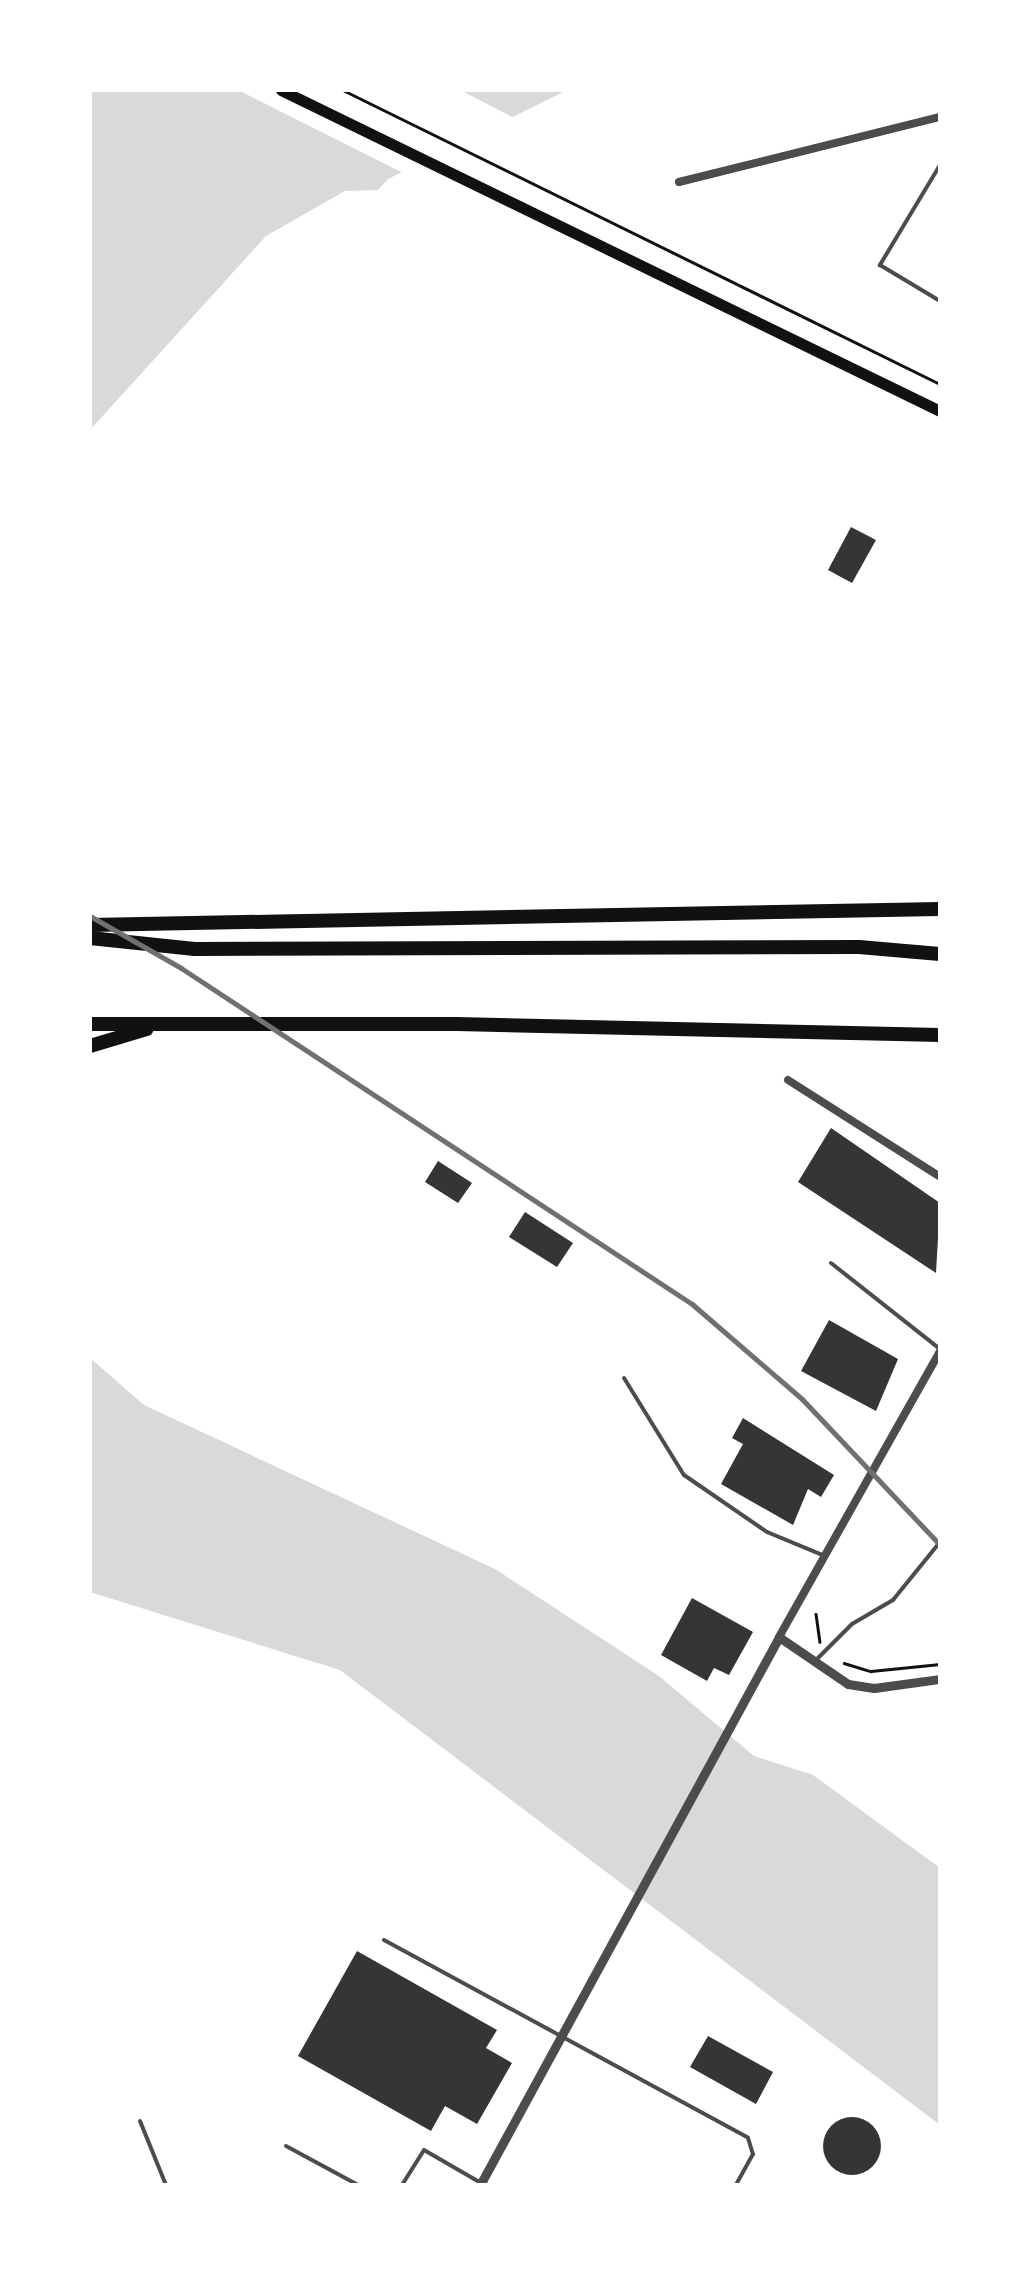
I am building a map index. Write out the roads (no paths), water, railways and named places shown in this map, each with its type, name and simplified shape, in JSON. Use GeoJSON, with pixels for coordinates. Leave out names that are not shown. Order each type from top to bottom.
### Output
{"type":"FeatureCollection","features":[{"type":"Feature","properties":{"kind":"highway"},"geometry":{"type":"LineString","coordinates":[[90,925],[940,909]]}},
{"type":"Feature","properties":{"kind":"highway"},"geometry":{"type":"LineString","coordinates":[[90,938],[194,949],[788,947],[940,954]]}},
{"type":"Feature","properties":{"kind":"highway"},"geometry":{"type":"LineString","coordinates":[[90,1024],[844,1029],[940,1036]]}},
{"type":"Feature","properties":{"kind":"highway"},"geometry":{"type":"LineString","coordinates":[[90,1046],[164,1024]]}},
{"type":"Feature","properties":{"kind":"main road"},"geometry":{"type":"LineString","coordinates":[[281,90],[940,411]]}},
{"type":"Feature","properties":{"kind":"street"},"geometry":{"type":"LineString","coordinates":[[679,182],[940,117]]}},
{"type":"Feature","properties":{"kind":"street"},"geometry":{"type":"LineString","coordinates":[[788,1080],[940,1178]]}},
{"type":"Feature","properties":{"kind":"street"},"geometry":{"type":"LineString","coordinates":[[480,2184],[735,1714],[940,1350]]}},
{"type":"Feature","properties":{"kind":"street"},"geometry":{"type":"LineString","coordinates":[[779,1637],[848,1684],[874,1688],[940,1679]]}},
{"type":"Feature","properties":{"kind":"lane"},"geometry":{"type":"LineString","coordinates":[[940,165],[880,265],[940,301]]}},
{"type":"Feature","properties":{"kind":"lane"},"geometry":{"type":"LineString","coordinates":[[831,1262],[940,1350]]}},
{"type":"Feature","properties":{"kind":"lane"},"geometry":{"type":"LineString","coordinates":[[624,1378],[684,1474],[767,1532],[826,1556]]}},
{"type":"Feature","properties":{"kind":"lane"},"geometry":{"type":"LineString","coordinates":[[815,1661],[893,1600],[940,1542]]}},
{"type":"Feature","properties":{"kind":"lane"},"geometry":{"type":"LineString","coordinates":[[384,1940],[748,2138],[753,2154],[736,2185]]}},
{"type":"Feature","properties":{"kind":"lane"},"geometry":{"type":"LineString","coordinates":[[140,2121],[166,2185]]}},
{"type":"Feature","properties":{"kind":"lane"},"geometry":{"type":"LineString","coordinates":[[286,2146],[358,2185]]}},
{"type":"Feature","properties":{"kind":"lane"},"geometry":{"type":"LineString","coordinates":[[402,2185],[424,2150],[480,2184]]}},
{"type":"Feature","properties":{"kind":"railway"},"geometry":{"type":"LineString","coordinates":[[90,916],[181,968],[692,1304],[802,1399],[940,1545]]}}]}
